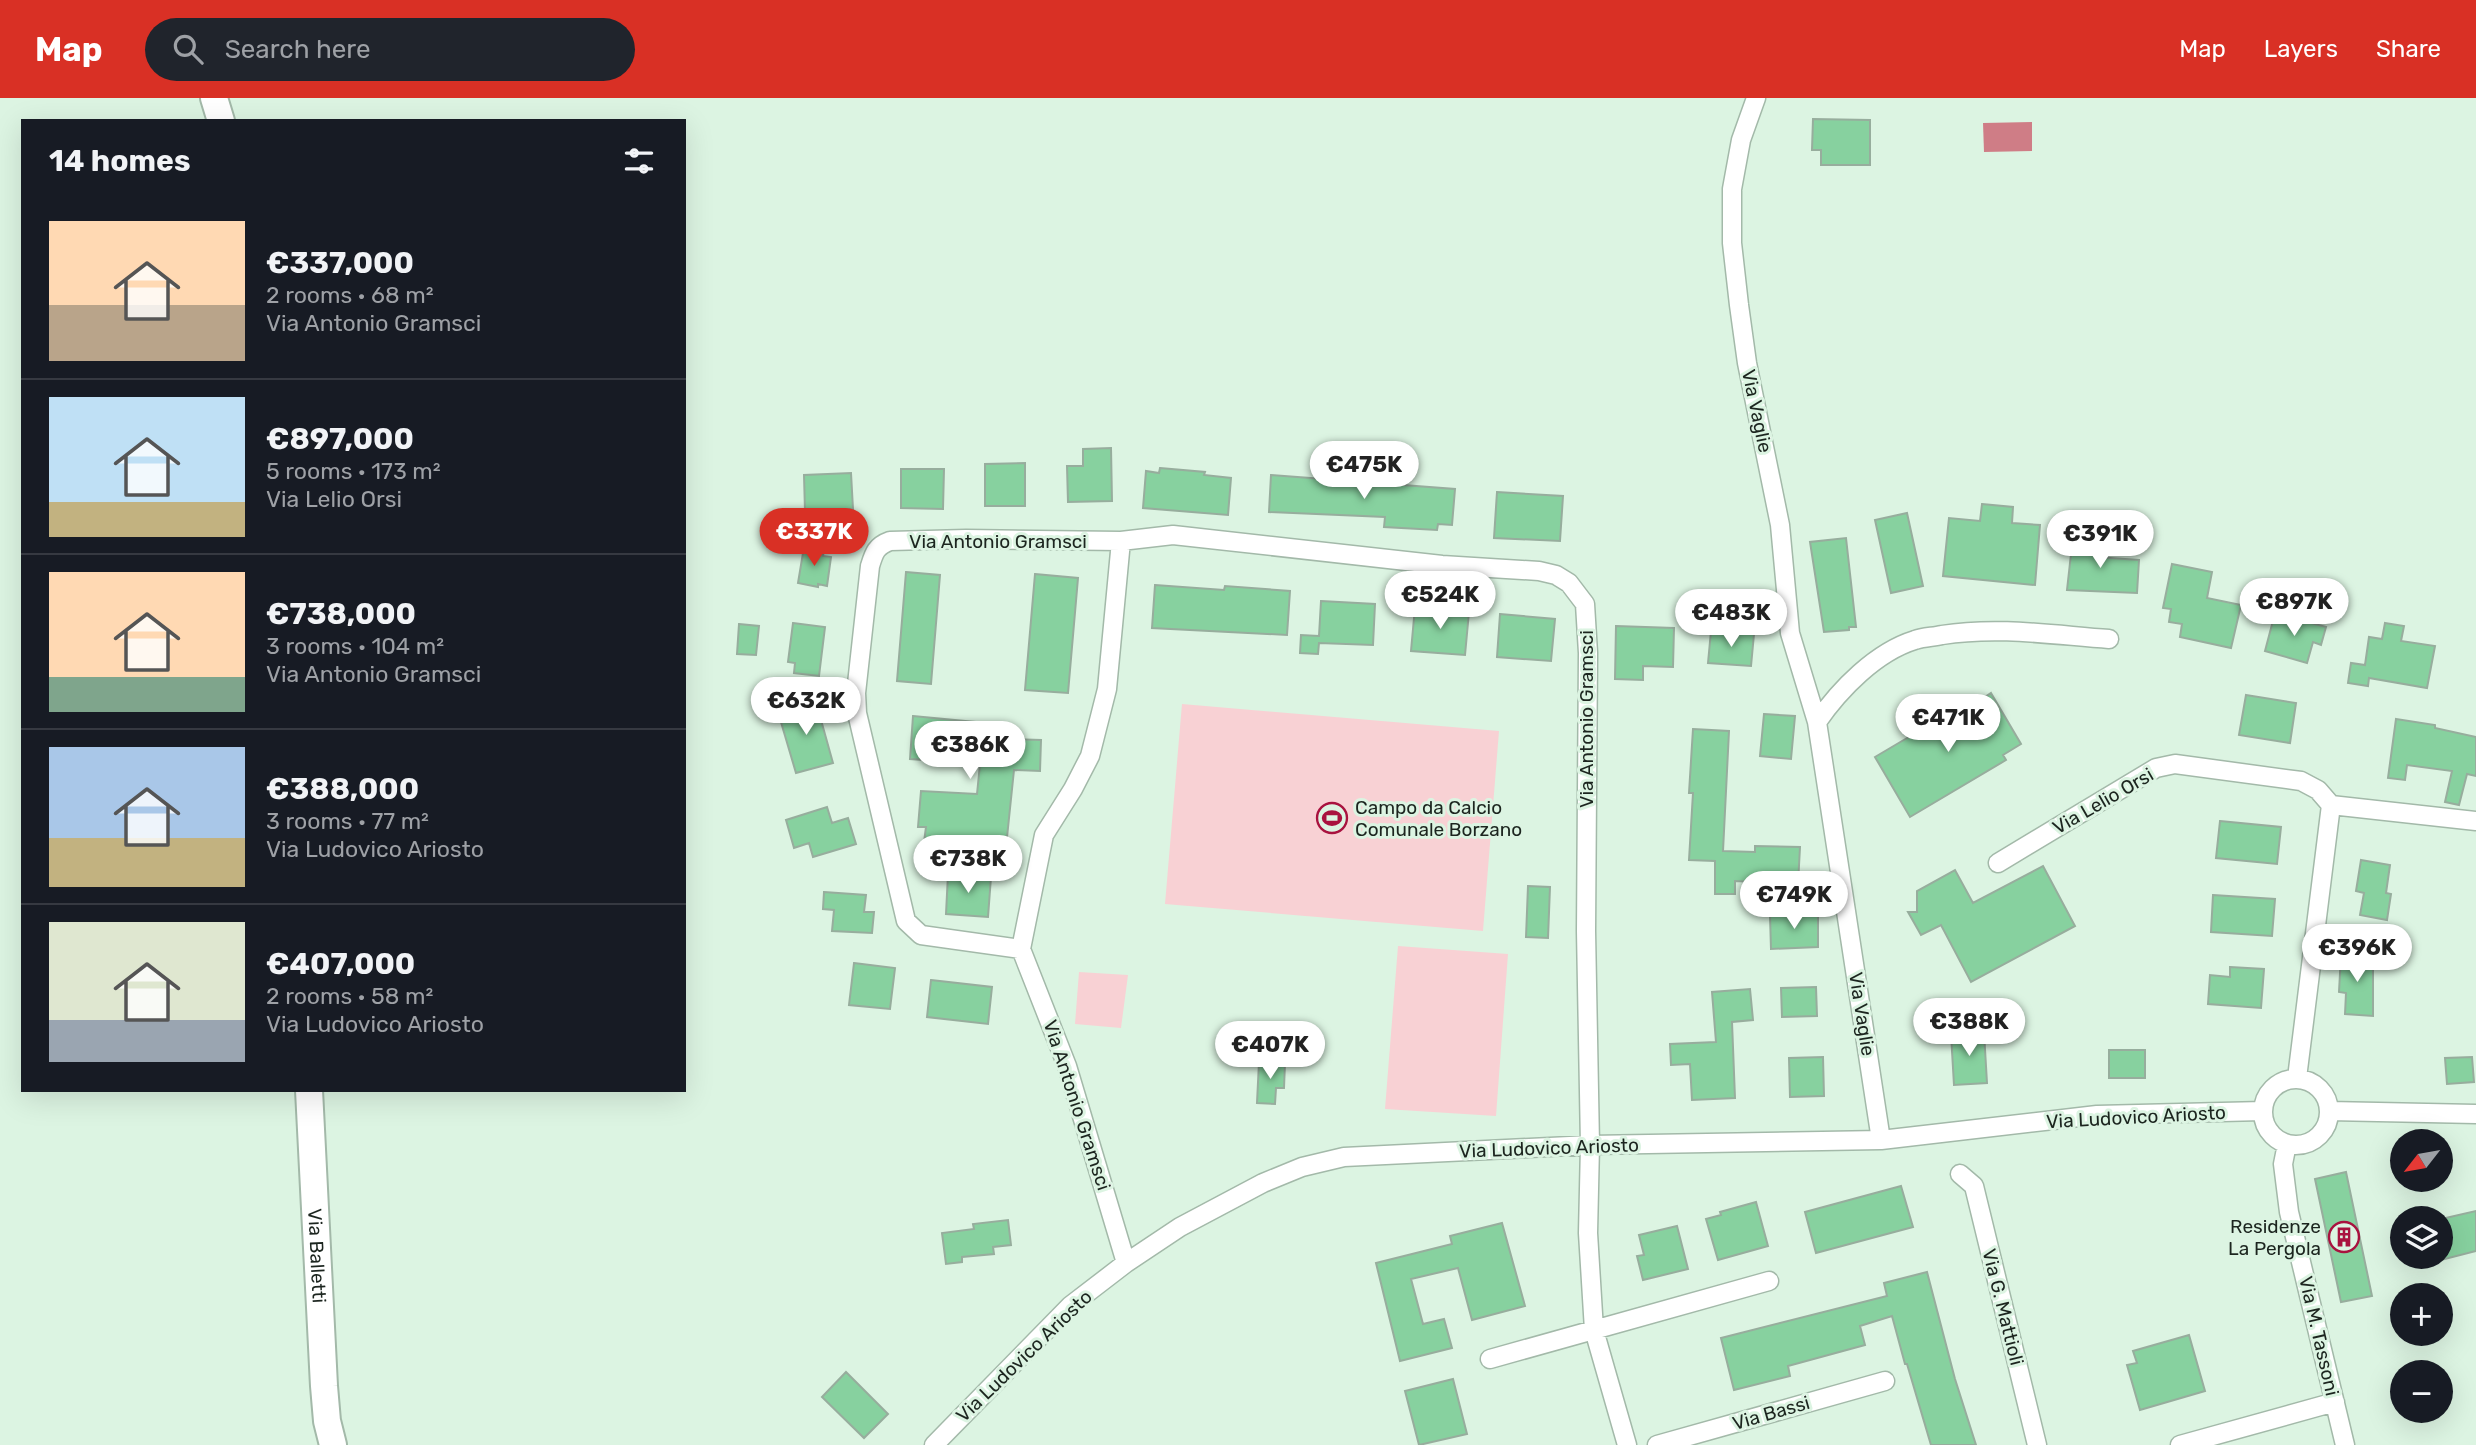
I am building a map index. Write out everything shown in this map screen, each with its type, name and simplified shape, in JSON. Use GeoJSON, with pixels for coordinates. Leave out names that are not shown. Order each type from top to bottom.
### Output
{"type":"FeatureCollection","features":[{"type":"Feature","properties":{"kind":"main road"},"geometry":{"type":"LineString","coordinates":[[214,98],[220,119]]}},
{"type":"Feature","properties":{"kind":"main road","name":"Via Balletti"},"geometry":{"type":"LineString","coordinates":[[309,1092],[328,1437]]}},
{"type":"Feature","properties":{"kind":"street","name":"Via Vaglie"},"geometry":{"type":"LineString","coordinates":[[1755,98],[1741,140],[1732,189],[1732,243],[1746,363],[1780,525],[1790,633],[1817,722],[1881,1140]]}},
{"type":"Feature","properties":{"kind":"street","name":"Via Antonio Gramsci"},"geometry":{"type":"LineString","coordinates":[[1126,1263],[1066,1066],[1021,949],[920,935],[906,921],[857,713],[856,693],[870,566],[874,552],[880,545],[890,541],[1121,541],[1173,535],[1442,565],[1539,571],[1556,575],[1569,583],[1585,604],[1588,653],[1586,931],[1590,1145]]}},
{"type":"Feature","properties":{"kind":"street"},"geometry":{"type":"LineString","coordinates":[[1021,949],[1044,835],[1090,756],[1107,689],[1121,541]]}},
{"type":"Feature","properties":{"kind":"street"},"geometry":{"type":"LineString","coordinates":[[1817,722],[1872,662],[1915,640],[1970,631],[2019,631],[2109,639]]}},
{"type":"Feature","properties":{"kind":"street","name":"Via Lelio Orsi"},"geometry":{"type":"LineString","coordinates":[[1998,863],[2156,768],[2175,764],[2301,781],[2318,790],[2331,805]]}},
{"type":"Feature","properties":{"kind":"street"},"geometry":{"type":"LineString","coordinates":[[2297,1079],[2331,805],[2476,821]]}},
{"type":"Feature","properties":{"kind":"street"},"geometry":{"type":"LineString","coordinates":[[2297,1079],[2316,1085],[2327,1101],[2329,1111],[2327,1122],[2316,1138],[2297,1145],[2277,1139],[2269,1131],[2264,1122],[2263,1111],[2264,1100],[2277,1084],[2297,1079]]}},
{"type":"Feature","properties":{"kind":"street","name":"Via Ludovico Ariosto"},"geometry":{"type":"LineString","coordinates":[[934,1445],[1070,1306],[1126,1263],[1204,1214],[1263,1183],[1302,1167],[1345,1157],[1590,1145],[1881,1140],[2098,1115],[2263,1111]]}},
{"type":"Feature","properties":{"kind":"street"},"geometry":{"type":"LineString","coordinates":[[2329,1111],[2476,1114]]}},
{"type":"Feature","properties":{"kind":"street","name":"Via M. Tassoni"},"geometry":{"type":"LineString","coordinates":[[2287,1143],[2283,1164],[2289,1212],[2345,1445]]}},
{"type":"Feature","properties":{"kind":"street"},"geometry":{"type":"LineString","coordinates":[[1590,1145],[1588,1233],[1594,1330],[1627,1445]]}},
{"type":"Feature","properties":{"kind":"street","name":"Via G. Mattioli"},"geometry":{"type":"LineString","coordinates":[[1960,1174],[1974,1186],[2037,1445]]}},
{"type":"Feature","properties":{"kind":"street"},"geometry":{"type":"LineString","coordinates":[[1490,1359],[1769,1281]]}},
{"type":"Feature","properties":{"kind":"street","name":"Via Bassi"},"geometry":{"type":"LineString","coordinates":[[1657,1445],[1885,1381]]}},
{"type":"Feature","properties":{"kind":"street"},"geometry":{"type":"LineString","coordinates":[[2179,1445],[2335,1402]]}},
{"type":"Feature","properties":{"kind":"shaded area"},"geometry":{"type":"Polygon","coordinates":[[[2032,122],[2032,151],[1984,152],[1983,123],[2032,122]]]}},
{"type":"Feature","properties":{"kind":"shaded area","name":"Campo da Calcio Comunale Borzano"},"geometry":{"type":"Polygon","coordinates":[[[1182,704],[1499,731],[1483,931],[1165,904],[1182,704]]]}},
{"type":"Feature","properties":{"kind":"shaded area"},"geometry":{"type":"Polygon","coordinates":[[[1398,946],[1508,954],[1496,1116],[1385,1109],[1398,946]]]}},
{"type":"Feature","properties":{"kind":"shaded area"},"geometry":{"type":"Polygon","coordinates":[[[1079,972],[1128,975],[1121,1028],[1075,1024],[1079,972]]]}},
{"type":"Feature","properties":{"kind":"building"},"geometry":{"type":"Polygon","coordinates":[[[1813,119],[1870,120],[1870,165],[1821,165],[1821,150],[1812,150],[1813,119]]]}},
{"type":"Feature","properties":{"kind":"building"},"geometry":{"type":"Polygon","coordinates":[[[1111,448],[1112,501],[1068,502],[1067,466],[1083,466],[1083,449],[1111,448]]]}},
{"type":"Feature","properties":{"kind":"building"},"geometry":{"type":"Polygon","coordinates":[[[1025,463],[1025,506],[985,506],[985,464],[1025,463]]]}},
{"type":"Feature","properties":{"kind":"building"},"geometry":{"type":"Polygon","coordinates":[[[1160,468],[1205,472],[1204,475],[1231,478],[1228,515],[1143,508],[1146,471],[1159,473],[1160,468]]]}},
{"type":"Feature","properties":{"kind":"building"},"geometry":{"type":"Polygon","coordinates":[[[901,469],[944,469],[943,509],[901,508],[901,469]]]}},
{"type":"Feature","properties":{"kind":"building"},"geometry":{"type":"Polygon","coordinates":[[[851,473],[853,509],[805,511],[804,475],[851,473]]]}},
{"type":"Feature","properties":{"kind":"building"},"geometry":{"type":"Polygon","coordinates":[[[1271,475],[1455,489],[1452,525],[1438,524],[1437,530],[1384,527],[1385,517],[1269,512],[1271,475]]]}},
{"type":"Feature","properties":{"kind":"building"},"geometry":{"type":"Polygon","coordinates":[[[1497,492],[1563,496],[1560,541],[1494,538],[1497,492]]]}},
{"type":"Feature","properties":{"kind":"building"},"geometry":{"type":"Polygon","coordinates":[[[1982,504],[2013,507],[2012,523],[2040,525],[2035,585],[1943,576],[1949,518],[1980,521],[1982,504]]]}},
{"type":"Feature","properties":{"kind":"building"},"geometry":{"type":"Polygon","coordinates":[[[1907,513],[1923,586],[1891,593],[1875,520],[1907,513]]]}},
{"type":"Feature","properties":{"kind":"building"},"geometry":{"type":"Polygon","coordinates":[[[2073,536],[2097,537],[2096,557],[2139,560],[2137,593],[2067,590],[2073,536]]]}},
{"type":"Feature","properties":{"kind":"building"},"geometry":{"type":"Polygon","coordinates":[[[1846,538],[1856,627],[1824,632],[1810,542],[1846,538]]]}},
{"type":"Feature","properties":{"kind":"building"},"geometry":{"type":"Polygon","coordinates":[[[804,547],[824,550],[823,556],[831,557],[827,586],[798,583],[804,547]]]}},
{"type":"Feature","properties":{"kind":"building"},"geometry":{"type":"Polygon","coordinates":[[[2172,564],[2212,572],[2207,598],[2241,605],[2231,648],[2180,637],[2182,624],[2169,622],[2171,609],[2163,608],[2172,564]]]}},
{"type":"Feature","properties":{"kind":"building"},"geometry":{"type":"Polygon","coordinates":[[[906,572],[940,575],[931,684],[897,681],[906,572]]]}},
{"type":"Feature","properties":{"kind":"building"},"geometry":{"type":"Polygon","coordinates":[[[1035,574],[1078,578],[1068,693],[1025,690],[1035,574]]]}},
{"type":"Feature","properties":{"kind":"building"},"geometry":{"type":"Polygon","coordinates":[[[1155,585],[1224,590],[1225,586],[1290,591],[1287,635],[1152,628],[1155,585]]]}},
{"type":"Feature","properties":{"kind":"building"},"geometry":{"type":"Polygon","coordinates":[[[1321,601],[1375,604],[1373,645],[1319,643],[1318,654],[1300,653],[1301,635],[1319,636],[1321,601]]]}},
{"type":"Feature","properties":{"kind":"building"},"geometry":{"type":"Polygon","coordinates":[[[1415,607],[1469,612],[1465,655],[1411,651],[1415,607]]]}},
{"type":"Feature","properties":{"kind":"building"},"geometry":{"type":"Polygon","coordinates":[[[2275,613],[2326,627],[2321,645],[2313,642],[2307,663],[2265,651],[2275,613]]]}},
{"type":"Feature","properties":{"kind":"building"},"geometry":{"type":"Polygon","coordinates":[[[1500,614],[1555,619],[1551,661],[1497,657],[1500,614]]]}},
{"type":"Feature","properties":{"kind":"building"},"geometry":{"type":"Polygon","coordinates":[[[793,623],[825,627],[819,676],[794,673],[795,663],[788,662],[793,623]]]}},
{"type":"Feature","properties":{"kind":"building"},"geometry":{"type":"Polygon","coordinates":[[[2385,623],[2404,626],[2401,641],[2435,646],[2427,688],[2369,678],[2368,686],[2348,683],[2351,663],[2365,665],[2369,637],[2382,639],[2385,623]]]}},
{"type":"Feature","properties":{"kind":"building"},"geometry":{"type":"Polygon","coordinates":[[[739,624],[759,626],[756,655],[737,654],[739,624]]]}},
{"type":"Feature","properties":{"kind":"building"},"geometry":{"type":"Polygon","coordinates":[[[1616,626],[1674,628],[1673,667],[1643,666],[1643,680],[1615,679],[1616,626]]]}},
{"type":"Feature","properties":{"kind":"building"},"geometry":{"type":"Polygon","coordinates":[[[1711,631],[1754,634],[1751,666],[1708,663],[1711,631]]]}},
{"type":"Feature","properties":{"kind":"building"},"geometry":{"type":"Polygon","coordinates":[[[1991,693],[2021,744],[2003,755],[2006,760],[1910,817],[1875,757],[1973,699],[1976,703],[1991,693]]]}},
{"type":"Feature","properties":{"kind":"building"},"geometry":{"type":"Polygon","coordinates":[[[2246,695],[2296,703],[2290,743],[2239,735],[2246,695]]]}},
{"type":"Feature","properties":{"kind":"building"},"geometry":{"type":"Polygon","coordinates":[[[816,702],[833,763],[796,773],[778,712],[816,702]]]}},
{"type":"Feature","properties":{"kind":"building"},"geometry":{"type":"Polygon","coordinates":[[[1764,714],[1795,716],[1791,759],[1760,756],[1764,714]]]}},
{"type":"Feature","properties":{"kind":"building"},"geometry":{"type":"Polygon","coordinates":[[[913,716],[975,722],[974,738],[1041,740],[1040,771],[1014,770],[1006,847],[924,842],[926,827],[918,827],[921,791],[977,794],[980,764],[910,759],[913,716]]]}},
{"type":"Feature","properties":{"kind":"building"},"geometry":{"type":"Polygon","coordinates":[[[2396,719],[2435,725],[2435,728],[2476,737],[2476,776],[2467,774],[2459,805],[2445,802],[2452,771],[2407,765],[2405,780],[2388,778],[2396,719]]]}},
{"type":"Feature","properties":{"kind":"building"},"geometry":{"type":"Polygon","coordinates":[[[1693,729],[1729,731],[1723,851],[1755,852],[1755,846],[1800,847],[1798,884],[1735,881],[1735,894],[1715,894],[1715,861],[1689,860],[1693,729]]]}},
{"type":"Feature","properties":{"kind":"building"},"geometry":{"type":"Polygon","coordinates":[[[827,807],[832,823],[848,818],[856,844],[813,857],[809,843],[794,848],[786,820],[827,807]]]}},
{"type":"Feature","properties":{"kind":"building"},"geometry":{"type":"Polygon","coordinates":[[[2220,821],[2281,827],[2277,864],[2216,858],[2220,821]]]}},
{"type":"Feature","properties":{"kind":"building"},"geometry":{"type":"Polygon","coordinates":[[[2361,860],[2390,865],[2386,893],[2391,894],[2387,920],[2360,915],[2364,893],[2356,891],[2361,860]]]}},
{"type":"Feature","properties":{"kind":"building"},"geometry":{"type":"Polygon","coordinates":[[[2043,866],[2075,926],[1971,982],[1941,925],[1921,935],[1908,912],[1917,912],[1917,891],[1955,870],[1973,903],[2043,866]]]}},
{"type":"Feature","properties":{"kind":"building"},"geometry":{"type":"Polygon","coordinates":[[[948,874],[991,877],[988,917],[946,914],[948,874]]]}},
{"type":"Feature","properties":{"kind":"building"},"geometry":{"type":"Polygon","coordinates":[[[1528,886],[1550,887],[1548,938],[1526,937],[1528,886]]]}},
{"type":"Feature","properties":{"kind":"building"},"geometry":{"type":"Polygon","coordinates":[[[824,892],[866,895],[864,912],[874,912],[872,933],[832,931],[834,910],[823,909],[824,892]]]}},
{"type":"Feature","properties":{"kind":"building"},"geometry":{"type":"Polygon","coordinates":[[[2213,895],[2275,899],[2272,936],[2211,932],[2213,895]]]}},
{"type":"Feature","properties":{"kind":"building"},"geometry":{"type":"Polygon","coordinates":[[[1818,914],[1818,947],[1771,949],[1770,916],[1818,914]]]}},
{"type":"Feature","properties":{"kind":"building"},"geometry":{"type":"Polygon","coordinates":[[[2341,955],[2373,956],[2373,1016],[2345,1014],[2346,993],[2339,992],[2341,955]]]}},
{"type":"Feature","properties":{"kind":"building"},"geometry":{"type":"Polygon","coordinates":[[[854,963],[895,968],[890,1009],[849,1005],[854,963]]]}},
{"type":"Feature","properties":{"kind":"building"},"geometry":{"type":"Polygon","coordinates":[[[2230,967],[2264,969],[2261,1008],[2208,1004],[2210,975],[2230,977],[2230,967]]]}},
{"type":"Feature","properties":{"kind":"building"},"geometry":{"type":"Polygon","coordinates":[[[931,980],[992,987],[988,1024],[927,1017],[931,980]]]}},
{"type":"Feature","properties":{"kind":"building"},"geometry":{"type":"Polygon","coordinates":[[[1816,987],[1817,1016],[1782,1017],[1781,988],[1816,987]]]}},
{"type":"Feature","properties":{"kind":"building"},"geometry":{"type":"Polygon","coordinates":[[[1750,989],[1753,1020],[1732,1022],[1735,1098],[1692,1100],[1690,1064],[1671,1065],[1670,1044],[1716,1042],[1712,992],[1750,989]]]}},
{"type":"Feature","properties":{"kind":"building"},"geometry":{"type":"Polygon","coordinates":[[[1984,1032],[1987,1083],[1954,1085],[1951,1034],[1984,1032]]]}},
{"type":"Feature","properties":{"kind":"building"},"geometry":{"type":"Polygon","coordinates":[[[2109,1050],[2145,1050],[2145,1078],[2109,1078],[2109,1050]]]}},
{"type":"Feature","properties":{"kind":"building"},"geometry":{"type":"Polygon","coordinates":[[[1823,1057],[1824,1096],[1790,1097],[1789,1058],[1823,1057]]]}},
{"type":"Feature","properties":{"kind":"building"},"geometry":{"type":"Polygon","coordinates":[[[2472,1057],[2474,1082],[2447,1084],[2445,1058],[2472,1057]]]}},
{"type":"Feature","properties":{"kind":"building"},"geometry":{"type":"Polygon","coordinates":[[[1259,1062],[1285,1063],[1284,1088],[1276,1088],[1275,1104],[1257,1103],[1259,1062]]]}},
{"type":"Feature","properties":{"kind":"building","name":"Residenze La Pergola"},"geometry":{"type":"Polygon","coordinates":[[[2346,1172],[2372,1296],[2341,1302],[2315,1179],[2346,1172]]]}},
{"type":"Feature","properties":{"kind":"building"},"geometry":{"type":"Polygon","coordinates":[[[1901,1186],[1913,1227],[1816,1253],[1805,1212],[1901,1186]]]}},
{"type":"Feature","properties":{"kind":"building"},"geometry":{"type":"Polygon","coordinates":[[[1756,1202],[1768,1246],[1718,1260],[1706,1219],[1721,1215],[1720,1212],[1756,1202]]]}},
{"type":"Feature","properties":{"kind":"building"},"geometry":{"type":"Polygon","coordinates":[[[2476,1211],[2476,1251],[2453,1257],[2453,1216],[2476,1211]]]}},
{"type":"Feature","properties":{"kind":"building"},"geometry":{"type":"Polygon","coordinates":[[[1008,1220],[1011,1245],[993,1247],[994,1254],[962,1257],[962,1262],[946,1264],[942,1233],[974,1229],[973,1224],[1008,1220]]]}},
{"type":"Feature","properties":{"kind":"building"},"geometry":{"type":"Polygon","coordinates":[[[1502,1223],[1525,1306],[1472,1320],[1458,1268],[1411,1279],[1423,1324],[1444,1319],[1452,1348],[1400,1361],[1376,1263],[1452,1244],[1450,1236],[1502,1223]]]}},
{"type":"Feature","properties":{"kind":"building"},"geometry":{"type":"Polygon","coordinates":[[[1677,1226],[1688,1269],[1643,1280],[1637,1256],[1644,1255],[1639,1235],[1677,1226]]]}},
{"type":"Feature","properties":{"kind":"building"},"geometry":{"type":"Polygon","coordinates":[[[1927,1272],[1955,1379],[1976,1445],[1931,1445],[1892,1316],[1860,1326],[1865,1345],[1788,1366],[1790,1376],[1734,1390],[1721,1338],[1887,1296],[1884,1283],[1927,1272]]]}},
{"type":"Feature","properties":{"kind":"building"},"geometry":{"type":"Polygon","coordinates":[[[2189,1335],[2205,1391],[2140,1410],[2127,1365],[2137,1363],[2133,1351],[2189,1335]]]}},
{"type":"Feature","properties":{"kind":"building"},"geometry":{"type":"Polygon","coordinates":[[[846,1372],[888,1414],[864,1438],[822,1397],[846,1372]]]}},
{"type":"Feature","properties":{"kind":"building"},"geometry":{"type":"Polygon","coordinates":[[[1453,1379],[1467,1434],[1419,1445],[1405,1391],[1453,1379]]]}},
{"type":"Feature","properties":{"kind":"place","name":"Campo da Calcio Comunale Borzano"},"geometry":{"type":"Point","coordinates":[1332,818]}},
{"type":"Feature","properties":{"kind":"place","name":"Residenze La Pergola"},"geometry":{"type":"Point","coordinates":[2344,1237]}}]}
